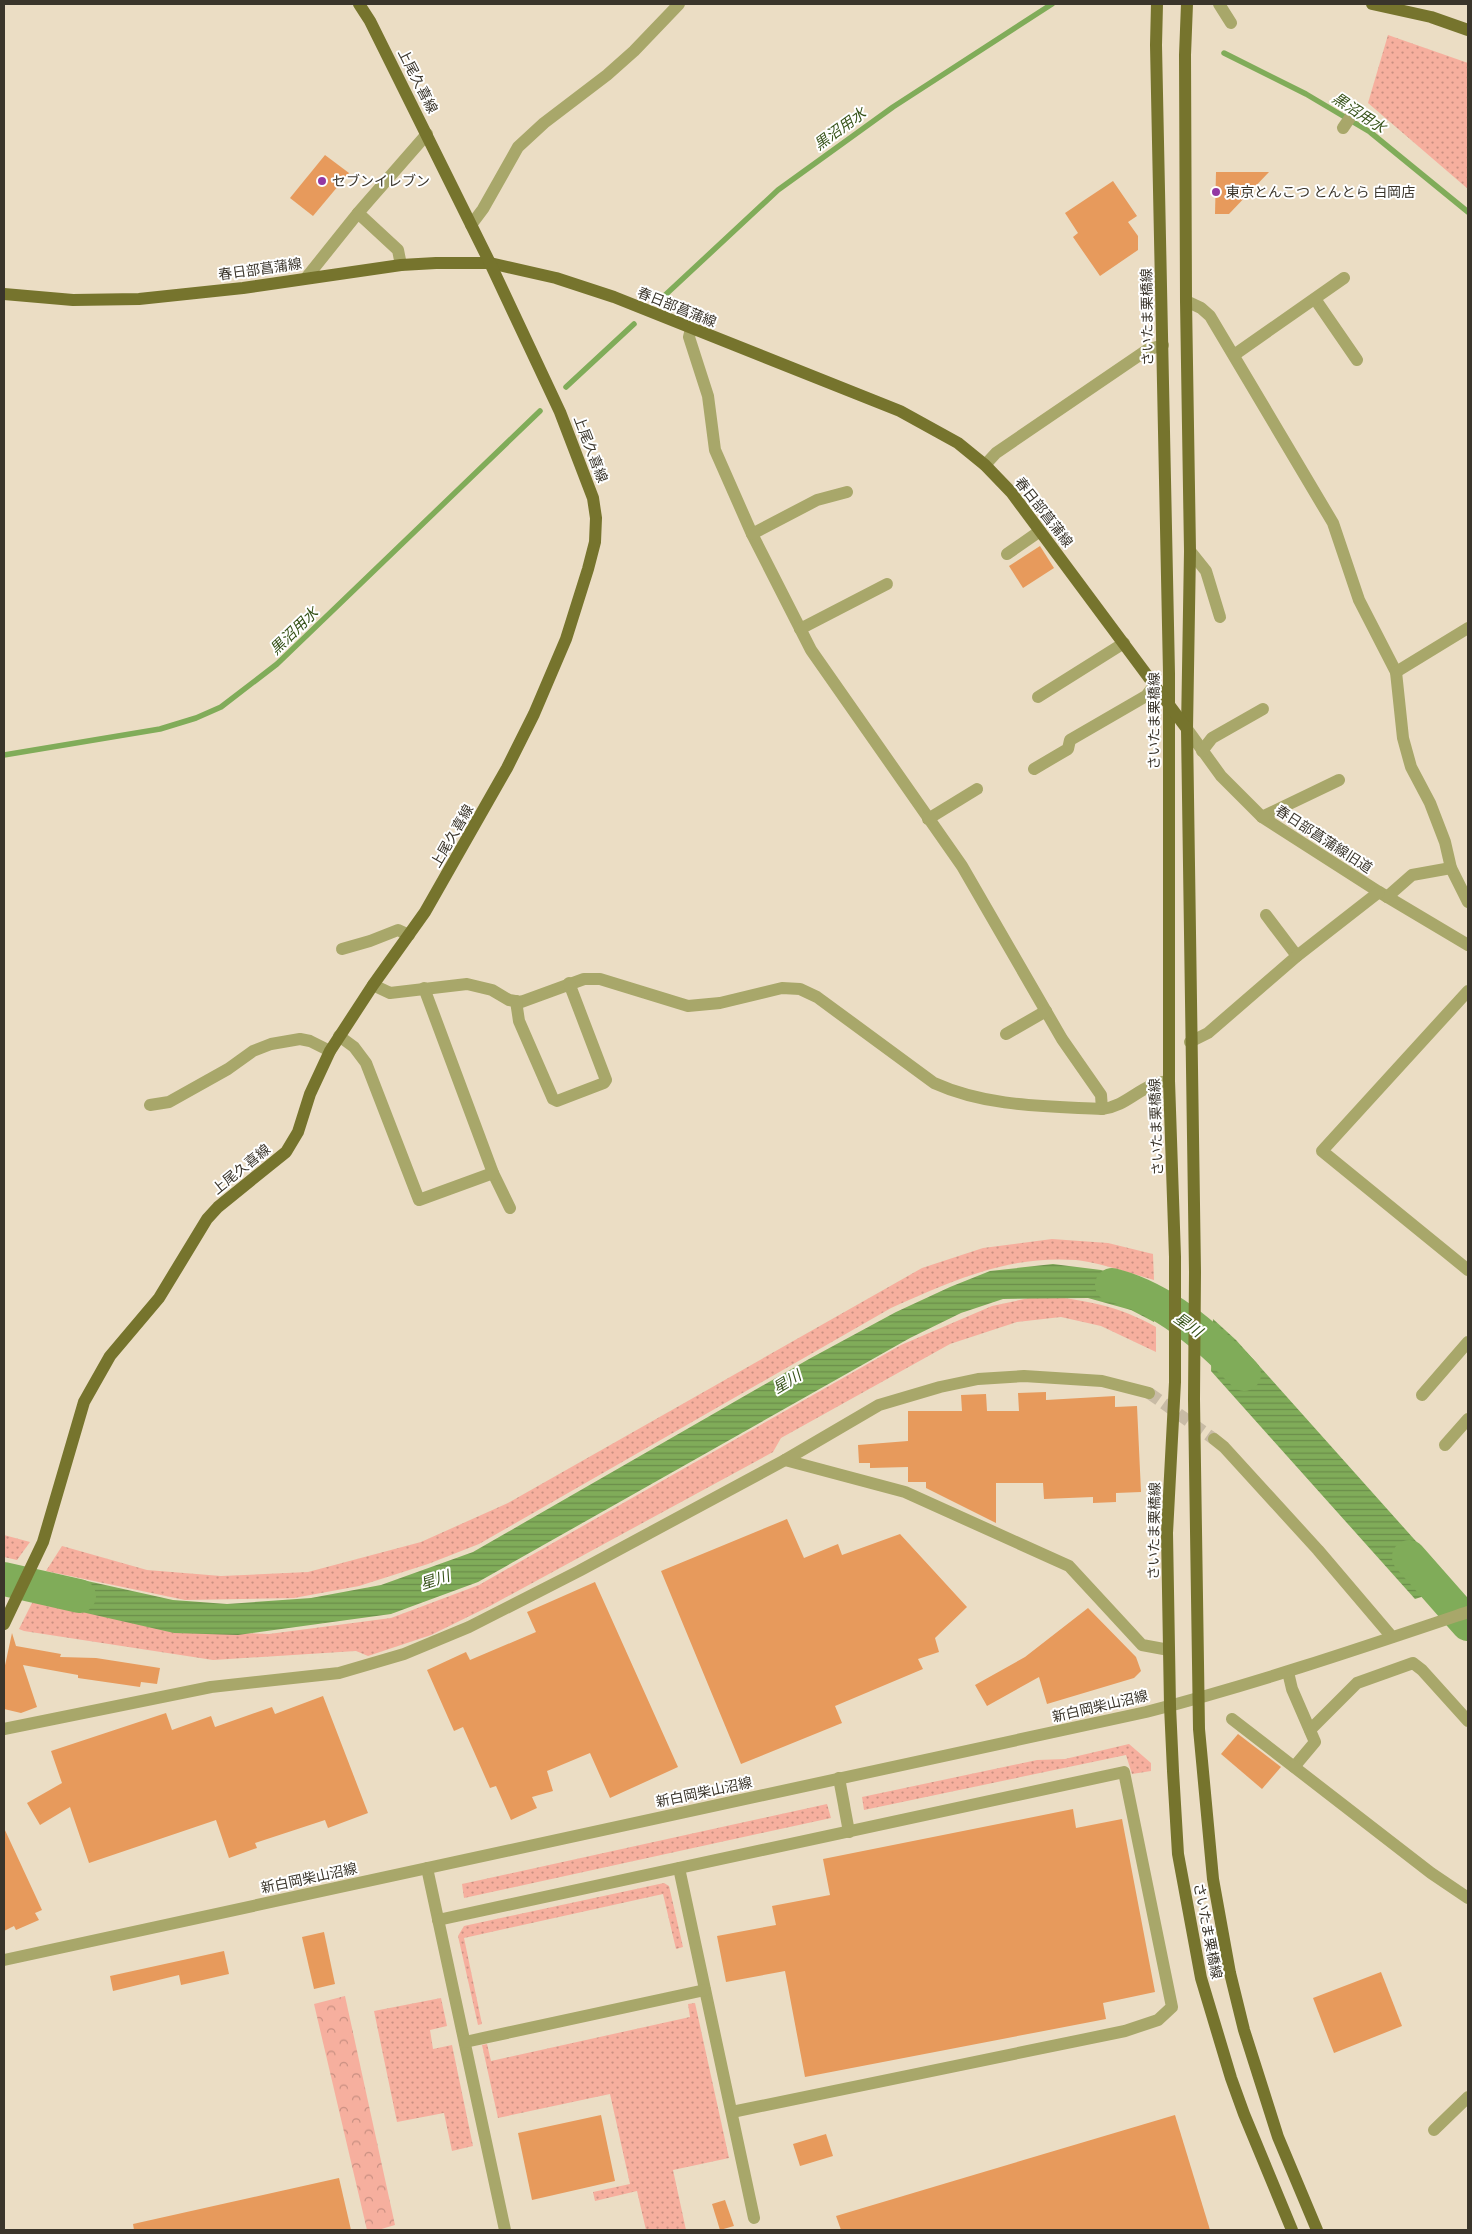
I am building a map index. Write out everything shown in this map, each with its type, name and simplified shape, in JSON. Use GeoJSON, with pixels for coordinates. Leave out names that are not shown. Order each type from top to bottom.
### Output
{"type":"FeatureCollection","features":[{"type":"Feature","properties":{"kind":"main road","name":"上尾久喜線"},"geometry":{"type":"LineString","coordinates":[[5,1621],[43,1542],[84,1402],[110,1356],[159,1298],[207,1219],[218,1206],[286,1152],[298,1132],[310,1094],[330,1051],[372,985],[409,934],[474,827],[534,714],[578,605],[595,542],[596,518],[593,498],[586,475],[560,412],[427,134],[375,30],[359,4]]}},
{"type":"Feature","properties":{"kind":"main road","name":"さいたま栗橋線"},"geometry":{"type":"LineString","coordinates":[[1156,4],[1169,705],[1169,1082],[1175,1256],[1175,1382],[1167,1533],[1170,1706],[1178,1854],[1201,1978],[1231,2078],[1255,2145],[1292,2230]]}},
{"type":"Feature","properties":{"kind":"main road","name":"さいたま栗橋線"},"geometry":{"type":"LineString","coordinates":[[1187,4],[1185,55],[1186,301],[1190,551],[1187,729],[1190,1042],[1195,1272],[1194,1399],[1198,1698],[1210,1850],[1230,1973],[1244,2030],[1278,2137],[1317,2230]]}},
{"type":"Feature","properties":{"kind":"main road"},"geometry":{"type":"LineString","coordinates":[[1372,4],[1431,17],[1468,30]]}},
{"type":"Feature","properties":{"kind":"main road","name":"春日部菖蒲線"},"geometry":{"type":"LineString","coordinates":[[4,294],[73,300],[139,299],[243,288],[401,265],[490,263],[556,278],[614,297],[900,411],[958,443],[985,465],[1011,492],[1187,729]]}},
{"type":"Feature","properties":{"kind":"street"},"geometry":{"type":"LineString","coordinates":[[471,225],[483,209],[518,148],[544,123],[634,51],[679,4]]}},
{"type":"Feature","properties":{"kind":"street"},"geometry":{"type":"LineString","coordinates":[[1220,4],[1231,23]]}},
{"type":"Feature","properties":{"kind":"street"},"geometry":{"type":"LineString","coordinates":[[1343,127],[1355,109]]}},
{"type":"Feature","properties":{"kind":"street"},"geometry":{"type":"LineString","coordinates":[[306,278],[358,213],[427,134]]}},
{"type":"Feature","properties":{"kind":"street"},"geometry":{"type":"LineString","coordinates":[[358,213],[398,250],[401,265]]}},
{"type":"Feature","properties":{"kind":"street"},"geometry":{"type":"LineString","coordinates":[[1234,355],[1344,278]]}},
{"type":"Feature","properties":{"kind":"street"},"geometry":{"type":"LineString","coordinates":[[1315,299],[1356,360]]}},
{"type":"Feature","properties":{"kind":"street"},"geometry":{"type":"LineString","coordinates":[[1186,301],[1201,308],[1210,316],[1332,523],[1359,600],[1396,672],[1403,738],[1408,757],[1445,842],[1451,868],[1468,902]]}},
{"type":"Feature","properties":{"kind":"street"},"geometry":{"type":"LineString","coordinates":[[691,329],[689,337],[708,396],[714,450],[752,534],[811,650],[962,866],[1062,1039],[1101,1095],[1102,1109]]}},
{"type":"Feature","properties":{"kind":"street"},"geometry":{"type":"LineString","coordinates":[[985,465],[996,453],[1147,350],[1163,345]]}},
{"type":"Feature","properties":{"kind":"street"},"geometry":{"type":"LineString","coordinates":[[752,534],[817,500],[847,492]]}},
{"type":"Feature","properties":{"kind":"street"},"geometry":{"type":"LineString","coordinates":[[1007,554],[1040,531]]}},
{"type":"Feature","properties":{"kind":"street"},"geometry":{"type":"LineString","coordinates":[[1190,551],[1206,571],[1220,617]]}},
{"type":"Feature","properties":{"kind":"street"},"geometry":{"type":"LineString","coordinates":[[800,629],[887,584]]}},
{"type":"Feature","properties":{"kind":"street"},"geometry":{"type":"LineString","coordinates":[[1396,672],[1468,628]]}},
{"type":"Feature","properties":{"kind":"street"},"geometry":{"type":"LineString","coordinates":[[1038,697],[1124,643]]}},
{"type":"Feature","properties":{"kind":"street"},"geometry":{"type":"LineString","coordinates":[[1034,769],[1068,750],[1070,740],[1146,696],[1154,684]]}},
{"type":"Feature","properties":{"kind":"street"},"geometry":{"type":"LineString","coordinates":[[1202,751],[1212,738],[1263,709]]}},
{"type":"Feature","properties":{"kind":"street","name":"春日部菖蒲線旧道"},"geometry":{"type":"LineString","coordinates":[[1187,729],[1221,776],[1262,817],[1383,895],[1468,945]]}},
{"type":"Feature","properties":{"kind":"street"},"geometry":{"type":"LineString","coordinates":[[1262,817],[1338,780]]}},
{"type":"Feature","properties":{"kind":"street"},"geometry":{"type":"LineString","coordinates":[[928,818],[977,789]]}},
{"type":"Feature","properties":{"kind":"street"},"geometry":{"type":"LineString","coordinates":[[1190,1042],[1208,1033],[1297,956],[1412,875],[1451,868]]}},
{"type":"Feature","properties":{"kind":"street"},"geometry":{"type":"LineString","coordinates":[[1266,915],[1297,956]]}},
{"type":"Feature","properties":{"kind":"street"},"geometry":{"type":"LineString","coordinates":[[342,949],[370,942],[398,930],[409,934]]}},
{"type":"Feature","properties":{"kind":"street"},"geometry":{"type":"LineString","coordinates":[[372,985],[390,992],[473,984],[492,990],[509,1000],[521,1002],[584,978],[600,979],[688,1006],[720,1003],[782,988],[800,989],[817,997],[934,1083],[954,1092],[999,1102],[1102,1109],[1113,1108],[1155,1082],[1169,1082]]}},
{"type":"Feature","properties":{"kind":"street"},"geometry":{"type":"LineString","coordinates":[[516,1001],[519,1021],[553,1099],[557,1101],[604,1083],[606,1080],[569,983]]}},
{"type":"Feature","properties":{"kind":"street"},"geometry":{"type":"LineString","coordinates":[[424,988],[493,1173],[510,1208]]}},
{"type":"Feature","properties":{"kind":"street"},"geometry":{"type":"LineString","coordinates":[[1468,991],[1322,1151],[1468,1270]]}},
{"type":"Feature","properties":{"kind":"street"},"geometry":{"type":"LineString","coordinates":[[1006,1034],[1046,1011]]}},
{"type":"Feature","properties":{"kind":"street"},"geometry":{"type":"LineString","coordinates":[[339,1036],[354,1047],[366,1063],[419,1200],[493,1173]]}},
{"type":"Feature","properties":{"kind":"street"},"geometry":{"type":"LineString","coordinates":[[150,1106],[168,1102],[228,1069],[253,1051],[271,1044],[300,1039],[310,1041],[330,1051]]}},
{"type":"Feature","properties":{"kind":"street"},"geometry":{"type":"LineString","coordinates":[[1422,1395],[1468,1342]]}},
{"type":"Feature","properties":{"kind":"street"},"geometry":{"type":"LineString","coordinates":[[4,1729],[211,1687],[339,1673],[404,1654],[486,1618],[579,1571],[785,1460],[879,1405],[940,1387],[978,1379],[1024,1376],[1102,1380],[1149,1393]]}},
{"type":"Feature","properties":{"kind":"street"},"geometry":{"type":"LineString","coordinates":[[1445,1445],[1468,1419]]}},
{"type":"Feature","properties":{"kind":"street"},"geometry":{"type":"LineString","coordinates":[[1214,1438],[1318,1550],[1392,1637]]}},
{"type":"Feature","properties":{"kind":"street"},"geometry":{"type":"LineString","coordinates":[[785,1460],[905,1492],[1070,1566],[1142,1645],[1169,1650]]}},
{"type":"Feature","properties":{"kind":"street","name":"新白岡柴山沼線"},"geometry":{"type":"LineString","coordinates":[[4,1960],[1170,1706],[1288,1672],[1468,1612]]}},
{"type":"Feature","properties":{"kind":"street"},"geometry":{"type":"LineString","coordinates":[[1310,1730],[1357,1683],[1413,1663],[1422,1670],[1468,1721]]}},
{"type":"Feature","properties":{"kind":"street"},"geometry":{"type":"LineString","coordinates":[[1288,1672],[1292,1689],[1315,1742],[1294,1767]]}},
{"type":"Feature","properties":{"kind":"street"},"geometry":{"type":"LineString","coordinates":[[1232,1719],[1431,1873],[1468,1898]]}},
{"type":"Feature","properties":{"kind":"street"},"geometry":{"type":"LineString","coordinates":[[438,1920],[1124,1772],[1172,2007],[1158,2020],[1125,2032],[732,2112]]}},
{"type":"Feature","properties":{"kind":"street"},"geometry":{"type":"LineString","coordinates":[[839,1778],[849,1832]]}},
{"type":"Feature","properties":{"kind":"street"},"geometry":{"type":"LineString","coordinates":[[427,1868],[505,2230]]}},
{"type":"Feature","properties":{"kind":"street"},"geometry":{"type":"LineString","coordinates":[[679,1868],[754,2218]]}},
{"type":"Feature","properties":{"kind":"street"},"geometry":{"type":"LineString","coordinates":[[464,2042],[706,1990]]}},
{"type":"Feature","properties":{"kind":"street"},"geometry":{"type":"LineString","coordinates":[[1434,2130],[1468,2097]]}},
{"type":"Feature","properties":{"kind":"green space"},"geometry":{"type":"Polygon","coordinates":[[[1388,35],[1468,63],[1468,189],[1368,103],[1388,35]]]}},
{"type":"Feature","properties":{"kind":"green space"},"geometry":{"type":"Polygon","coordinates":[[[1052,1239],[1108,1243],[1153,1254],[1154,1280],[1085,1261],[1051,1260],[1004,1266],[936,1288],[891,1308],[479,1544],[428,1564],[359,1586],[294,1598],[185,1600],[46,1571],[62,1546],[147,1570],[221,1576],[308,1572],[421,1542],[508,1503],[922,1268],[983,1248],[1052,1239]]]}},
{"type":"Feature","properties":{"kind":"green space"},"geometry":{"type":"Polygon","coordinates":[[[1043,1295],[1101,1305],[1128,1314],[1156,1327],[1156,1352],[1101,1326],[1061,1317],[1017,1322],[950,1344],[781,1438],[773,1452],[490,1606],[431,1635],[368,1656],[356,1651],[213,1660],[19,1629],[33,1601],[177,1631],[269,1634],[391,1618],[479,1585],[901,1345],[992,1306],[1043,1295]]]}},
{"type":"Feature","properties":{"kind":"green space"},"geometry":{"type":"Polygon","coordinates":[[[4,1535],[30,1542],[17,1560],[4,1557],[4,1535]]]}},
{"type":"Feature","properties":{"kind":"green space"},"geometry":{"type":"Polygon","coordinates":[[[1129,1744],[1151,1763],[1151,1771],[1132,1774],[1126,1755],[864,1810],[862,1797],[1037,1760],[1065,1759],[1129,1744]]]}},
{"type":"Feature","properties":{"kind":"green space"},"geometry":{"type":"Polygon","coordinates":[[[827,1804],[831,1818],[464,1898],[462,1884],[827,1804]]]}},
{"type":"Feature","properties":{"kind":"green space"},"geometry":{"type":"Polygon","coordinates":[[[664,1883],[669,1886],[683,1947],[676,1949],[663,1894],[464,1938],[482,2024],[478,2025],[458,1936],[464,1926],[664,1883]]]}},
{"type":"Feature","properties":{"kind":"green space"},"geometry":{"type":"Polygon","coordinates":[[[345,1996],[395,2225],[378,2230],[367,2230],[314,2004],[345,1996]]]}},
{"type":"Feature","properties":{"kind":"green space"},"geometry":{"type":"Polygon","coordinates":[[[441,1998],[447,2026],[430,2030],[433,2049],[452,2045],[473,2146],[452,2151],[444,2113],[397,2122],[374,2011],[441,1998]]]}},
{"type":"Feature","properties":{"kind":"green space"},"geometry":{"type":"Polygon","coordinates":[[[695,2003],[729,2158],[673,2170],[686,2230],[646,2230],[637,2191],[595,2201],[593,2192],[630,2184],[610,2094],[498,2118],[482,2045],[487,2044],[491,2061],[690,2017],[688,2004],[695,2003]]]}},
{"type":"Feature","properties":{"kind":"water"},"geometry":{"type":"Polygon","coordinates":[[[1053,1264],[1101,1270],[1154,1286],[1154,1322],[1131,1310],[1088,1298],[1003,1299],[961,1313],[910,1338],[478,1582],[391,1614],[238,1635],[174,1633],[29,1600],[42,1571],[173,1600],[227,1604],[311,1598],[381,1585],[473,1552],[809,1359],[896,1312],[990,1271],[1053,1264]]]}},
{"type":"Feature","properties":{"kind":"water"},"geometry":{"type":"Polygon","coordinates":[[[1213,1319],[1236,1340],[1456,1586],[1415,1599],[1211,1371],[1213,1319]]]}},
{"type":"Feature","properties":{"kind":"building"},"geometry":{"type":"Polygon","coordinates":[[[325,155],[349,173],[313,216],[290,198],[325,155]]]}},
{"type":"Feature","properties":{"kind":"building"},"geometry":{"type":"Polygon","coordinates":[[[1216,172],[1269,172],[1229,214],[1215,214],[1216,172]]]}},
{"type":"Feature","properties":{"kind":"building"},"geometry":{"type":"Polygon","coordinates":[[[1113,181],[1137,216],[1128,222],[1138,236],[1138,250],[1100,276],[1073,237],[1078,233],[1065,213],[1113,181]]]}},
{"type":"Feature","properties":{"kind":"building"},"geometry":{"type":"Polygon","coordinates":[[[1040,546],[1054,568],[1023,588],[1009,566],[1040,546]]]}},
{"type":"Feature","properties":{"kind":"building"},"geometry":{"type":"Polygon","coordinates":[[[1046,1392],[1046,1400],[1115,1396],[1115,1407],[1137,1406],[1141,1492],[1116,1493],[1116,1502],[1093,1503],[1093,1497],[1044,1499],[1043,1483],[996,1483],[996,1523],[926,1488],[926,1482],[908,1482],[908,1467],[870,1468],[870,1463],[859,1463],[858,1445],[908,1441],[908,1411],[962,1411],[961,1395],[986,1394],[987,1411],[1019,1411],[1018,1393],[1046,1392]]]}},
{"type":"Feature","properties":{"kind":"building"},"geometry":{"type":"Polygon","coordinates":[[[787,1519],[804,1558],[838,1544],[842,1555],[900,1534],[967,1607],[935,1638],[939,1652],[918,1659],[923,1669],[835,1706],[842,1723],[741,1764],[661,1571],[787,1519]]]}},
{"type":"Feature","properties":{"kind":"building"},"geometry":{"type":"Polygon","coordinates":[[[595,1582],[678,1767],[610,1798],[590,1753],[547,1771],[553,1791],[532,1797],[537,1808],[511,1820],[496,1786],[490,1788],[463,1727],[454,1731],[427,1670],[466,1652],[470,1660],[536,1632],[527,1612],[595,1582]]]}},
{"type":"Feature","properties":{"kind":"building"},"geometry":{"type":"Polygon","coordinates":[[[1088,1608],[1136,1657],[1141,1671],[1134,1678],[1047,1704],[1039,1677],[987,1706],[975,1685],[1025,1657],[1088,1608]]]}},
{"type":"Feature","properties":{"kind":"building"},"geometry":{"type":"Polygon","coordinates":[[[12,1633],[16,1646],[61,1654],[60,1657],[96,1658],[160,1668],[157,1684],[141,1682],[140,1687],[78,1678],[78,1675],[23,1665],[37,1707],[21,1713],[4,1709],[4,1670],[12,1633]]]}},
{"type":"Feature","properties":{"kind":"building"},"geometry":{"type":"Polygon","coordinates":[[[323,1696],[368,1813],[328,1828],[325,1820],[255,1843],[257,1848],[229,1858],[216,1820],[89,1863],[70,1807],[40,1825],[27,1803],[62,1783],[51,1751],[166,1713],[172,1730],[211,1716],[215,1727],[272,1707],[275,1714],[323,1696]]]}},
{"type":"Feature","properties":{"kind":"building"},"geometry":{"type":"Polygon","coordinates":[[[1238,1734],[1281,1767],[1262,1789],[1221,1754],[1238,1734]]]}},
{"type":"Feature","properties":{"kind":"building"},"geometry":{"type":"Polygon","coordinates":[[[1073,1809],[1076,1828],[1122,1819],[1155,1992],[1103,2003],[1106,2019],[805,2077],[785,1971],[726,1982],[717,1936],[776,1925],[772,1906],[830,1895],[823,1859],[1073,1809]]]}},
{"type":"Feature","properties":{"kind":"building"},"geometry":{"type":"Polygon","coordinates":[[[4,1828],[42,1910],[35,1913],[39,1920],[16,1930],[14,1926],[4,1931],[4,1828]]]}},
{"type":"Feature","properties":{"kind":"building"},"geometry":{"type":"Polygon","coordinates":[[[324,1932],[335,1984],[314,1989],[302,1937],[324,1932]]]}},
{"type":"Feature","properties":{"kind":"building"},"geometry":{"type":"Polygon","coordinates":[[[224,1951],[229,1974],[181,1985],[179,1975],[113,1991],[110,1976],[224,1951]]]}},
{"type":"Feature","properties":{"kind":"building"},"geometry":{"type":"Polygon","coordinates":[[[1381,1972],[1402,2026],[1334,2053],[1313,1998],[1381,1972]]]}},
{"type":"Feature","properties":{"kind":"building"},"geometry":{"type":"Polygon","coordinates":[[[601,2115],[615,2181],[532,2200],[518,2133],[601,2115]]]}},
{"type":"Feature","properties":{"kind":"building"},"geometry":{"type":"Polygon","coordinates":[[[1175,2115],[1210,2230],[841,2230],[836,2216],[1175,2115]]]}},
{"type":"Feature","properties":{"kind":"building"},"geometry":{"type":"Polygon","coordinates":[[[826,2134],[833,2156],[800,2166],[793,2144],[826,2134]]]}},
{"type":"Feature","properties":{"kind":"building"},"geometry":{"type":"Polygon","coordinates":[[[339,2178],[351,2230],[134,2230],[133,2224],[339,2178]]]}},
{"type":"Feature","properties":{"kind":"building"},"geometry":{"type":"Polygon","coordinates":[[[725,2200],[734,2226],[720,2230],[712,2204],[725,2200]]]}},
{"type":"Feature","properties":{"kind":"waterway","name":"黒沼用水"},"geometry":{"type":"LineString","coordinates":[[662,298],[778,190],[893,107],[1052,4]]}},
{"type":"Feature","properties":{"kind":"waterway","name":"黒沼用水"},"geometry":{"type":"LineString","coordinates":[[1224,53],[1306,94],[1370,132],[1468,212]]}},
{"type":"Feature","properties":{"kind":"waterway","name":"黒沼用水"},"geometry":{"type":"LineString","coordinates":[[566,387],[634,324]]}},
{"type":"Feature","properties":{"kind":"waterway","name":"黒沼用水"},"geometry":{"type":"LineString","coordinates":[[4,755],[160,729],[196,718],[221,707],[277,664],[540,411]]}},
{"type":"Feature","properties":{"kind":"waterway","name":"星川"},"geometry":{"type":"LineString","coordinates":[[1112,1285],[1150,1299],[1184,1320],[1216,1346],[1244,1374]]}},
{"type":"Feature","properties":{"kind":"waterway","name":"星川"},"geometry":{"type":"LineString","coordinates":[[1409,1557],[1468,1624]]}},
{"type":"Feature","properties":{"kind":"waterway","name":"星川"},"geometry":{"type":"LineString","coordinates":[[4,1579],[79,1596]]}},
{"type":"Feature","properties":{"kind":"tunnel"},"geometry":{"type":"LineString","coordinates":[[1149,1393],[1214,1439]]}},
{"type":"Feature","properties":{"kind":"place","name":"セブンイレブン"},"geometry":{"type":"Point","coordinates":[322,181]}},
{"type":"Feature","properties":{"kind":"place","name":"東京とんこつ とんとら 白岡店"},"geometry":{"type":"Point","coordinates":[1216,192]}}]}
